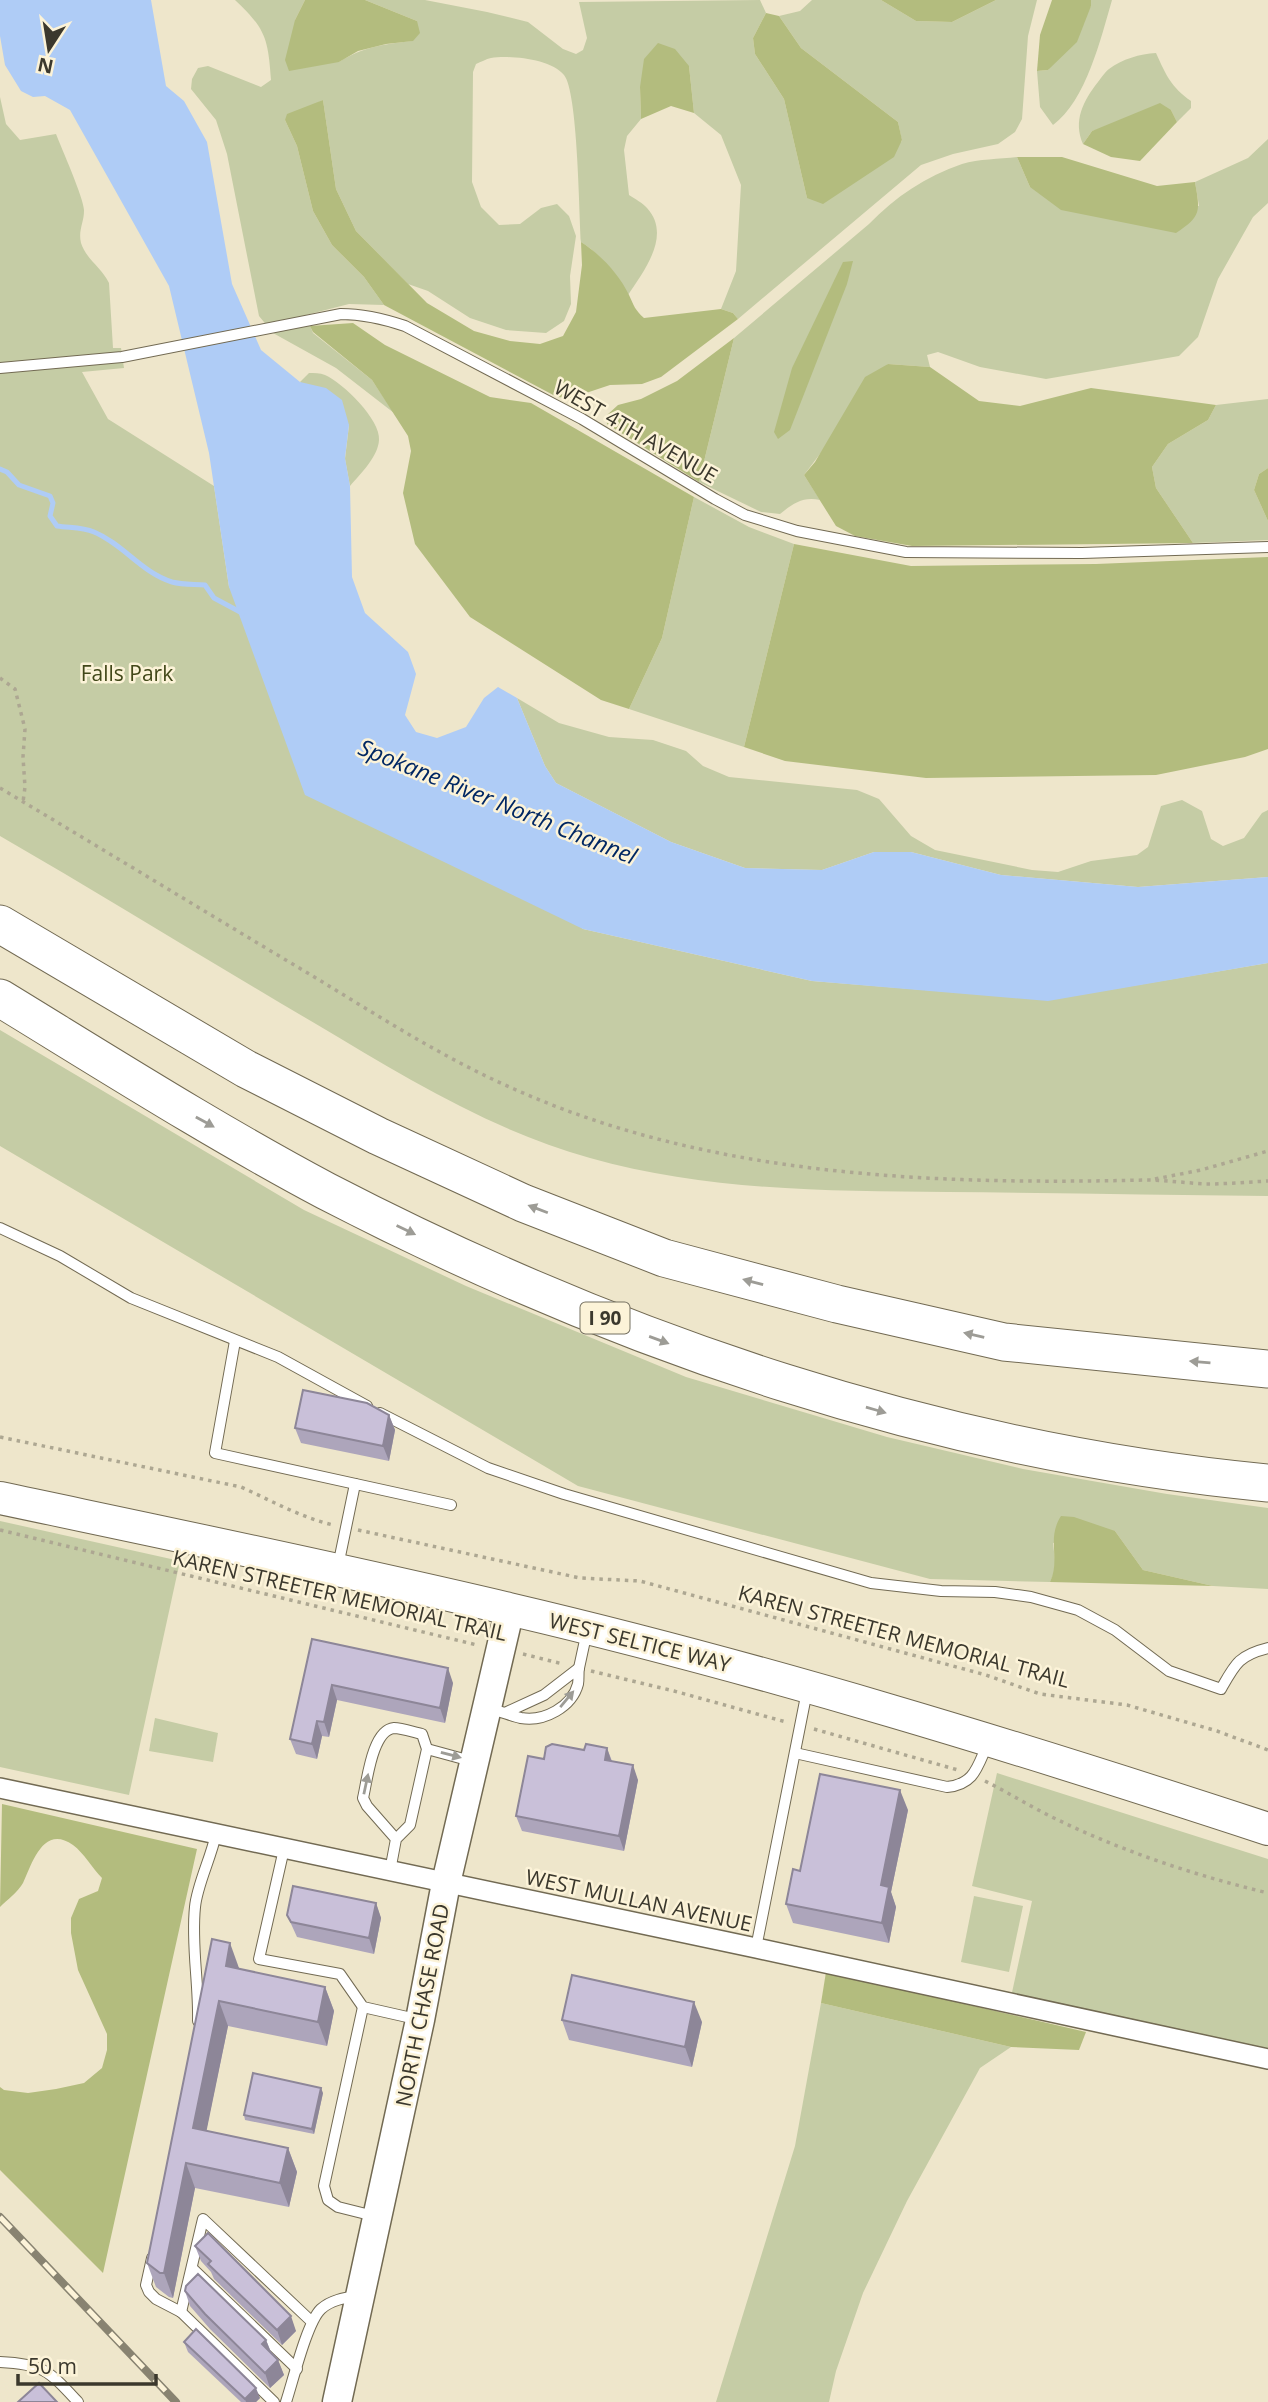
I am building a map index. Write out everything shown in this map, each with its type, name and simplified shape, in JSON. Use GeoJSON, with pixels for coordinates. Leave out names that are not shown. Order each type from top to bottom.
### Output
{"type":"FeatureCollection","features":[{"type":"Feature","properties":{"kind":"highway"},"geometry":{"type":"LineString","coordinates":[[0,924],[246,1069],[378,1136],[523,1203],[664,1258],[837,1304],[1004,1342],[1268,1368]]}},
{"type":"Feature","properties":{"kind":"highway","name":"I 90"},"geometry":{"type":"LineString","coordinates":[[0,999],[169,1102],[325,1190],[565,1302],[730,1365],[898,1416],[982,1437],[1067,1454],[1268,1483]]}},
{"type":"Feature","properties":{"kind":"highway"},"geometry":{"type":"LineString","coordinates":[[0,1009],[169,1102]]}},
{"type":"Feature","properties":{"kind":"main road","name":"WEST SELTICE WAY"},"geometry":{"type":"LineString","coordinates":[[0,1498],[510,1609],[588,1629],[808,1687],[990,1740],[1268,1829]]}},
{"type":"Feature","properties":{"kind":"street","name":"NORTH CHASE ROAD"},"geometry":{"type":"LineString","coordinates":[[337,2402],[420,2020],[446,1883],[474,1762],[496,1710],[499,1649],[510,1609]]}},
{"type":"Feature","properties":{"kind":"street","name":"WEST MULLAN AVENUE"},"geometry":{"type":"LineString","coordinates":[[0,1788],[1268,2059]]}},
{"type":"Feature","properties":{"kind":"lane","name":"WEST 4TH AVENUE"},"geometry":{"type":"LineString","coordinates":[[0,368],[133,356],[341,314],[358,314],[405,326],[582,419],[715,499],[746,514],[797,531],[906,552],[1082,553],[1268,547]]}},
{"type":"Feature","properties":{"kind":"lane"},"geometry":{"type":"LineString","coordinates":[[0,1228],[60,1256],[131,1297],[278,1356],[418,1434],[488,1468],[577,1498],[872,1583],[941,1591],[995,1592],[1031,1597],[1078,1610],[1115,1630],[1169,1671],[1221,1689],[1236,1662],[1251,1652],[1268,1648]]}},
{"type":"Feature","properties":{"kind":"lane"},"geometry":{"type":"LineString","coordinates":[[235,1340],[215,1453],[450,1505]]}},
{"type":"Feature","properties":{"kind":"lane"},"geometry":{"type":"LineString","coordinates":[[337,1571],[355,1484]]}},
{"type":"Feature","properties":{"kind":"lane"},"geometry":{"type":"LineString","coordinates":[[496,1710],[522,1718],[540,1718],[555,1713],[571,1698],[578,1685],[588,1629]]}},
{"type":"Feature","properties":{"kind":"lane"},"geometry":{"type":"LineString","coordinates":[[496,1710],[544,1695],[579,1668]]}},
{"type":"Feature","properties":{"kind":"lane"},"geometry":{"type":"LineString","coordinates":[[756,1948],[808,1687]]}},
{"type":"Feature","properties":{"kind":"lane"},"geometry":{"type":"LineString","coordinates":[[390,1871],[396,1839],[410,1825],[428,1749],[422,1734],[394,1728],[381,1736],[373,1751],[363,1798],[367,1807],[396,1839]]}},
{"type":"Feature","properties":{"kind":"lane"},"geometry":{"type":"LineString","coordinates":[[795,1753],[947,1787],[961,1786],[974,1775],[990,1740]]}},
{"type":"Feature","properties":{"kind":"lane"},"geometry":{"type":"LineString","coordinates":[[428,1749],[474,1762]]}},
{"type":"Feature","properties":{"kind":"lane"},"geometry":{"type":"LineString","coordinates":[[197,2035],[193,1950],[195,1902],[212,1855],[216,1834]]}},
{"type":"Feature","properties":{"kind":"lane"},"geometry":{"type":"LineString","coordinates":[[284,1849],[259,1959],[340,1974],[363,2007],[420,2020]]}},
{"type":"Feature","properties":{"kind":"lane"},"geometry":{"type":"LineString","coordinates":[[363,2007],[324,2186],[328,2200],[338,2207],[378,2216]]}},
{"type":"Feature","properties":{"kind":"lane"},"geometry":{"type":"LineString","coordinates":[[181,2312],[203,2219],[312,2322]]}},
{"type":"Feature","properties":{"kind":"lane"},"geometry":{"type":"LineString","coordinates":[[155,2245],[146,2285],[149,2292],[156,2299],[181,2312],[274,2402]]}},
{"type":"Feature","properties":{"kind":"lane"},"geometry":{"type":"LineString","coordinates":[[192,2268],[297,2369]]}},
{"type":"Feature","properties":{"kind":"lane"},"geometry":{"type":"LineString","coordinates":[[286,2402],[312,2322],[320,2310],[338,2299],[361,2295]]}},
{"type":"Feature","properties":{"kind":"lane"},"geometry":{"type":"LineString","coordinates":[[0,2362],[33,2365],[48,2371],[78,2402]]}},
{"type":"Feature","properties":{"kind":"path"},"geometry":{"type":"LineString","coordinates":[[0,678],[15,689],[25,729],[23,802]]}},
{"type":"Feature","properties":{"kind":"path"},"geometry":{"type":"LineString","coordinates":[[0,788],[411,1034],[513,1089],[570,1111],[682,1146],[748,1160],[821,1170],[917,1178],[1113,1182],[1148,1180],[1210,1184],[1268,1181]]}},
{"type":"Feature","properties":{"kind":"path"},"geometry":{"type":"LineString","coordinates":[[1148,1180],[1201,1170],[1268,1151]]}},
{"type":"Feature","properties":{"kind":"path","name":"KAREN STREETER MEMORIAL TRAIL"},"geometry":{"type":"LineString","coordinates":[[0,1437],[241,1487],[303,1517],[346,1527],[580,1578],[640,1581],[986,1675],[1040,1694],[1127,1705],[1217,1731],[1268,1750]]}},
{"type":"Feature","properties":{"kind":"path","name":"KAREN STREETER MEMORIAL TRAIL"},"geometry":{"type":"LineString","coordinates":[[0,1530],[674,1691],[974,1775],[1056,1819],[1149,1858],[1203,1877],[1268,1893]]}},
{"type":"Feature","properties":{"kind":"green space"},"geometry":{"type":"Polygon","coordinates":[[[235,0],[305,0],[295,20],[339,62],[374,47],[412,41],[417,21],[365,0],[425,0],[528,22],[563,49],[576,54],[583,50],[587,38],[579,2],[760,0],[766,13],[753,38],[755,54],[784,99],[807,198],[902,141],[898,122],[801,48],[779,16],[800,11],[812,0],[881,0],[916,21],[952,22],[996,0],[1037,0],[1028,36],[1022,119],[1015,132],[998,144],[953,154],[921,165],[738,319],[733,313],[721,309],[736,271],[741,185],[721,135],[694,113],[689,66],[640,87],[641,119],[627,136],[624,150],[629,195],[645,206],[654,219],[657,230],[653,253],[628,295],[613,272],[581,242],[575,127],[569,86],[564,75],[550,65],[519,58],[491,58],[476,64],[473,72],[472,182],[481,207],[499,225],[520,224],[541,208],[557,204],[569,216],[576,236],[570,276],[571,304],[564,321],[546,333],[506,330],[470,318],[428,291],[408,284],[356,231],[336,189],[323,100],[285,120],[297,146],[313,211],[332,245],[364,277],[384,305],[349,304],[306,315],[313,333],[372,380],[394,413],[336,368],[273,333],[259,316],[227,154],[216,120],[191,89],[192,79],[198,68],[208,66],[261,87],[271,80],[264,36],[235,0]]]}},
{"type":"Feature","properties":{"kind":"green space"},"geometry":{"type":"Polygon","coordinates":[[[305,0],[365,0],[417,21],[420,33],[413,41],[386,44],[358,51],[339,62],[289,71],[285,60],[295,20],[305,0]]]}},
{"type":"Feature","properties":{"kind":"green space"},"geometry":{"type":"Polygon","coordinates":[[[881,0],[996,0],[952,22],[916,21],[881,0]]]}},
{"type":"Feature","properties":{"kind":"green space"},"geometry":{"type":"Polygon","coordinates":[[[1052,0],[1091,0],[1091,6],[1077,42],[1048,70],[1037,71],[1040,35],[1052,0]]]}},
{"type":"Feature","properties":{"kind":"green space"},"geometry":{"type":"Polygon","coordinates":[[[1091,0],[1112,0],[1083,85],[1075,101],[1053,125],[1040,107],[1037,71],[1048,70],[1091,6],[1091,0]]]}},
{"type":"Feature","properties":{"kind":"green space"},"geometry":{"type":"Polygon","coordinates":[[[766,13],[779,16],[801,48],[898,122],[902,140],[894,157],[823,204],[807,198],[784,99],[755,54],[753,38],[766,13]]]}},
{"type":"Feature","properties":{"kind":"green space"},"geometry":{"type":"Polygon","coordinates":[[[658,43],[675,49],[689,66],[694,113],[671,106],[641,119],[640,87],[644,59],[658,43]]]}},
{"type":"Feature","properties":{"kind":"green space"},"geometry":{"type":"Polygon","coordinates":[[[1156,53],[1178,91],[1191,101],[1191,108],[1177,122],[1171,110],[1092,131],[1083,144],[1079,127],[1081,112],[1088,96],[1103,75],[1125,60],[1156,53]]]}},
{"type":"Feature","properties":{"kind":"green space","name":"Falls Park"},"geometry":{"type":"Polygon","coordinates":[[[0,97],[6,124],[20,140],[56,134],[81,197],[84,211],[81,243],[86,254],[109,283],[113,348],[121,348],[124,368],[82,372],[108,419],[214,486],[229,587],[583,929],[812,981],[1048,1000],[1268,963],[1268,1196],[813,1190],[678,1177],[590,1158],[518,1133],[415,1082],[0,836],[0,97]]]}},
{"type":"Feature","properties":{"kind":"green space"},"geometry":{"type":"Polygon","coordinates":[[[323,100],[336,189],[356,231],[427,303],[474,331],[510,341],[540,344],[563,336],[576,312],[582,265],[581,242],[614,272],[644,318],[721,309],[733,313],[738,319],[661,377],[642,384],[610,385],[571,398],[557,397],[384,305],[364,277],[332,245],[313,211],[297,146],[285,120],[287,114],[323,100]]]}},
{"type":"Feature","properties":{"kind":"green space"},"geometry":{"type":"Polygon","coordinates":[[[1160,103],[1171,110],[1177,122],[1140,161],[1111,157],[1083,144],[1092,131],[1160,103]]]}},
{"type":"Feature","properties":{"kind":"green space"},"geometry":{"type":"Polygon","coordinates":[[[1268,139],[1268,203],[1253,217],[1218,279],[1198,337],[1179,356],[1046,379],[980,367],[938,352],[927,355],[930,367],[888,364],[804,475],[820,500],[798,502],[780,514],[761,512],[699,482],[734,338],[912,188],[962,164],[1017,157],[1030,187],[1199,206],[1195,182],[1248,158],[1268,139]]]}},
{"type":"Feature","properties":{"kind":"green space"},"geometry":{"type":"Polygon","coordinates":[[[1017,157],[1062,157],[1157,186],[1195,182],[1197,212],[1191,222],[1176,233],[1061,210],[1030,187],[1017,157]]]}},
{"type":"Feature","properties":{"kind":"green space"},"geometry":{"type":"Polygon","coordinates":[[[853,261],[847,284],[790,430],[778,439],[774,432],[792,368],[843,262],[853,261]]]}},
{"type":"Feature","properties":{"kind":"green space"},"geometry":{"type":"Polygon","coordinates":[[[353,323],[385,345],[490,397],[531,403],[694,497],[662,638],[629,709],[601,700],[470,617],[415,544],[403,493],[411,451],[408,436],[372,380],[313,332],[310,326],[353,323]]]}},
{"type":"Feature","properties":{"kind":"green space"},"geometry":{"type":"Polygon","coordinates":[[[734,338],[699,482],[607,424],[606,416],[618,405],[641,399],[677,381],[734,338]]]}},
{"type":"Feature","properties":{"kind":"green space"},"geometry":{"type":"Polygon","coordinates":[[[888,364],[930,367],[979,401],[1020,406],[1091,388],[1216,405],[1208,420],[1168,444],[1152,467],[1156,488],[1193,543],[912,546],[855,536],[836,526],[804,475],[815,462],[865,377],[888,364]]]}},
{"type":"Feature","properties":{"kind":"green space"},"geometry":{"type":"Polygon","coordinates":[[[309,373],[319,373],[333,379],[360,403],[378,432],[376,453],[350,486],[345,459],[349,425],[300,382],[309,373]]]}},
{"type":"Feature","properties":{"kind":"green space"},"geometry":{"type":"Polygon","coordinates":[[[1268,399],[1268,468],[1259,474],[1254,490],[1268,521],[1268,540],[1193,543],[1156,488],[1152,467],[1168,444],[1208,420],[1216,405],[1268,399]]]}},
{"type":"Feature","properties":{"kind":"green space"},"geometry":{"type":"Polygon","coordinates":[[[1268,468],[1268,521],[1254,490],[1259,474],[1268,468]]]}},
{"type":"Feature","properties":{"kind":"green space"},"geometry":{"type":"Polygon","coordinates":[[[694,497],[749,527],[794,544],[744,747],[629,709],[662,638],[694,497]]]}},
{"type":"Feature","properties":{"kind":"green space"},"geometry":{"type":"Polygon","coordinates":[[[794,544],[911,566],[1096,564],[1268,557],[1268,749],[1245,757],[1156,775],[926,778],[785,761],[744,747],[794,544]]]}},
{"type":"Feature","properties":{"kind":"green space"},"geometry":{"type":"Polygon","coordinates":[[[517,698],[559,723],[609,737],[653,740],[686,751],[703,766],[729,777],[857,790],[879,799],[911,836],[935,850],[1032,870],[1058,872],[1091,861],[1137,855],[1148,847],[1161,806],[1182,800],[1202,811],[1211,839],[1223,846],[1244,838],[1262,813],[1268,810],[1268,877],[1138,887],[1001,875],[911,852],[874,852],[822,870],[745,868],[671,842],[556,783],[545,766],[517,698]]]}},
{"type":"Feature","properties":{"kind":"green space"},"geometry":{"type":"Polygon","coordinates":[[[0,1030],[304,1210],[466,1286],[686,1377],[887,1437],[1023,1469],[1268,1508],[1268,1589],[1213,1586],[1143,1570],[1115,1531],[1053,1543],[1056,1569],[1050,1582],[930,1579],[578,1486],[0,1146],[0,1030]]]}},
{"type":"Feature","properties":{"kind":"green space"},"geometry":{"type":"Polygon","coordinates":[[[1061,1516],[1074,1517],[1115,1531],[1143,1570],[1213,1586],[1050,1582],[1054,1565],[1055,1533],[1061,1516]]]}},
{"type":"Feature","properties":{"kind":"green space"},"geometry":{"type":"Polygon","coordinates":[[[0,1521],[180,1561],[129,1795],[0,1767],[0,1521]]]}},
{"type":"Feature","properties":{"kind":"green space"},"geometry":{"type":"Polygon","coordinates":[[[155,1718],[218,1733],[213,1762],[149,1751],[155,1718]]]}},
{"type":"Feature","properties":{"kind":"green space"},"geometry":{"type":"Polygon","coordinates":[[[997,1773],[1268,1859],[1268,2053],[1011,1997],[1032,1901],[972,1886],[997,1773]]]}},
{"type":"Feature","properties":{"kind":"green space"},"geometry":{"type":"Polygon","coordinates":[[[2,1804],[197,1849],[103,2273],[0,2170],[0,2087],[28,2093],[56,2089],[84,2083],[102,2068],[107,2050],[107,2034],[78,1970],[71,1918],[79,1899],[98,1891],[102,1878],[73,1845],[54,1839],[40,1849],[21,1886],[0,1907],[2,1804]]]}},
{"type":"Feature","properties":{"kind":"green space"},"geometry":{"type":"Polygon","coordinates":[[[974,1896],[1023,1906],[1009,1972],[961,1962],[974,1896]]]}},
{"type":"Feature","properties":{"kind":"green space"},"geometry":{"type":"Polygon","coordinates":[[[826,1972],[1086,2032],[1079,2050],[1011,2047],[821,2003],[826,1972]]]}},
{"type":"Feature","properties":{"kind":"green space"},"geometry":{"type":"Polygon","coordinates":[[[821,2003],[1011,2047],[980,2068],[907,2201],[863,2293],[836,2371],[829,2402],[716,2402],[795,2146],[821,2003]]]}},
{"type":"Feature","properties":{"kind":"water","name":"Spokane River North Channel"},"geometry":{"type":"Polygon","coordinates":[[[0,0],[151,0],[166,86],[184,101],[207,142],[232,284],[261,350],[300,382],[326,388],[342,400],[349,425],[345,458],[350,486],[352,577],[365,613],[408,652],[416,674],[405,715],[416,732],[437,738],[466,727],[484,698],[498,687],[517,698],[545,766],[556,783],[671,842],[745,868],[822,870],[874,852],[911,852],[1001,875],[1138,887],[1268,877],[1268,963],[1048,1001],[812,981],[583,929],[305,795],[229,587],[209,453],[169,286],[70,110],[45,96],[33,97],[21,91],[5,65],[0,36],[0,0]]]}},
{"type":"Feature","properties":{"kind":"building"},"geometry":{"type":"Polygon","coordinates":[[[303,1390],[367,1403],[389,1415],[383,1446],[295,1428],[303,1390]]]}},
{"type":"Feature","properties":{"kind":"building"},"geometry":{"type":"Polygon","coordinates":[[[312,1639],[448,1668],[440,1708],[332,1685],[324,1722],[317,1721],[312,1744],[290,1739],[312,1639]]]}},
{"type":"Feature","properties":{"kind":"building"},"geometry":{"type":"Polygon","coordinates":[[[552,1744],[584,1750],[586,1744],[607,1748],[605,1760],[633,1765],[619,1836],[516,1816],[528,1756],[544,1759],[546,1747],[552,1744]]]}},
{"type":"Feature","properties":{"kind":"building"},"geometry":{"type":"Polygon","coordinates":[[[820,1774],[900,1790],[881,1885],[889,1887],[882,1923],[786,1904],[793,1869],[800,1871],[820,1774]]]}},
{"type":"Feature","properties":{"kind":"building"},"geometry":{"type":"Polygon","coordinates":[[[293,1886],[376,1903],[369,1938],[291,1922],[287,1915],[293,1886]]]}},
{"type":"Feature","properties":{"kind":"building"},"geometry":{"type":"Polygon","coordinates":[[[212,1939],[230,1943],[226,1966],[325,1987],[318,2022],[219,2001],[193,2128],[288,2148],[280,2183],[186,2163],[164,2273],[160,2273],[147,2263],[212,1939]]]}},
{"type":"Feature","properties":{"kind":"building"},"geometry":{"type":"Polygon","coordinates":[[[572,1975],[694,2002],[685,2047],[562,2020],[572,1975]]]}},
{"type":"Feature","properties":{"kind":"building"},"geometry":{"type":"Polygon","coordinates":[[[253,2073],[321,2088],[312,2129],[244,2115],[253,2073]]]}},
{"type":"Feature","properties":{"kind":"building"},"geometry":{"type":"Polygon","coordinates":[[[208,2233],[291,2316],[277,2330],[208,2264],[211,2261],[195,2246],[208,2233]]]}},
{"type":"Feature","properties":{"kind":"building"},"geometry":{"type":"Polygon","coordinates":[[[198,2274],[266,2340],[262,2344],[278,2360],[265,2373],[185,2291],[186,2286],[198,2274]]]}},
{"type":"Feature","properties":{"kind":"building"},"geometry":{"type":"Polygon","coordinates":[[[196,2329],[256,2388],[245,2399],[184,2342],[196,2329]]]}},
{"type":"Feature","properties":{"kind":"building"},"geometry":{"type":"Polygon","coordinates":[[[39,2383],[57,2402],[18,2402],[39,2383]]]}},
{"type":"Feature","properties":{"kind":"waterway"},"geometry":{"type":"LineString","coordinates":[[0,469],[7,472],[19,485],[50,496],[53,503],[50,516],[57,526],[94,532],[161,578],[176,583],[205,585],[214,598],[242,613]]}},
{"type":"Feature","properties":{"kind":"railway"},"geometry":{"type":"LineString","coordinates":[[0,2217],[176,2402]]}}]}
